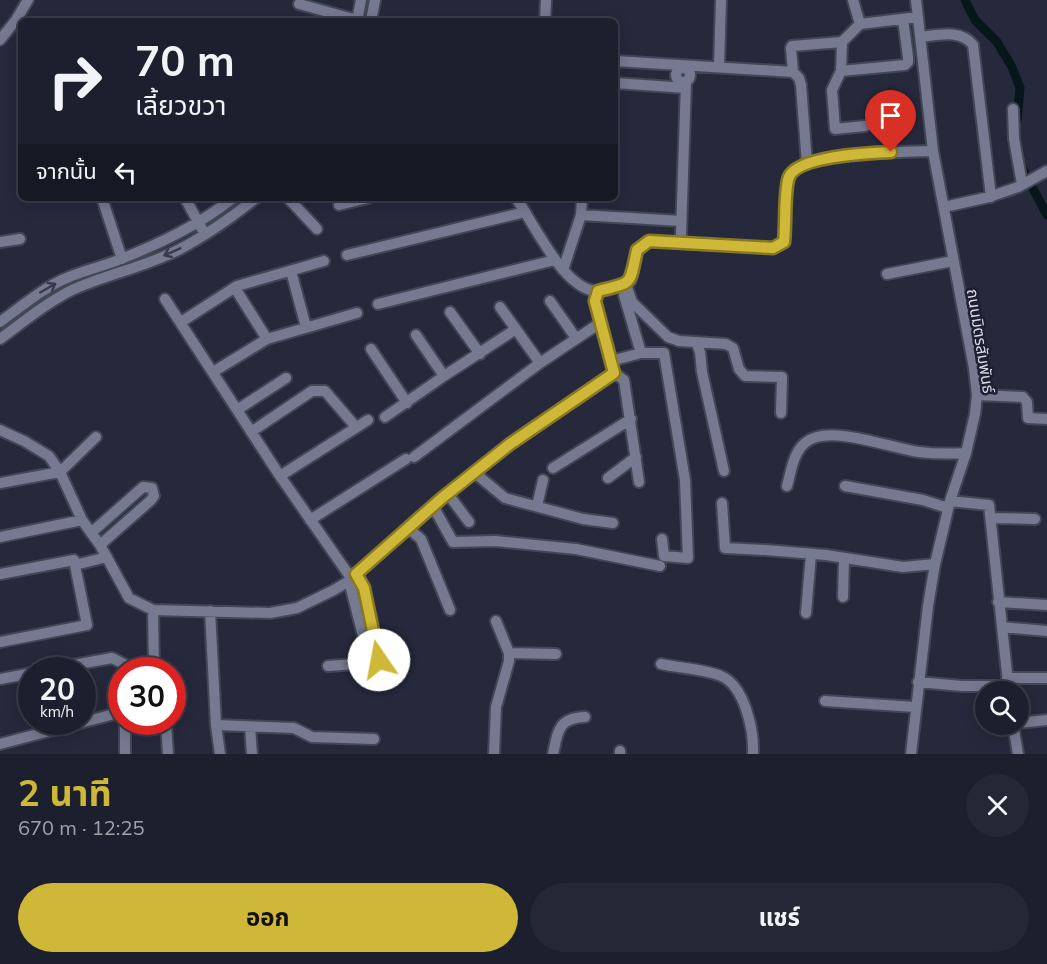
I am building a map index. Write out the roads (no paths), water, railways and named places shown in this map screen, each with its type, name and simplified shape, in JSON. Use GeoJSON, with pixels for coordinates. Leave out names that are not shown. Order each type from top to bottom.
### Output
{"type":"FeatureCollection","features":[{"type":"Feature","properties":{"kind":"street"},"geometry":{"type":"LineString","coordinates":[[0,40],[28,0]]}},
{"type":"Feature","properties":{"kind":"street"},"geometry":{"type":"LineString","coordinates":[[358,18],[362,0]]}},
{"type":"Feature","properties":{"kind":"street"},"geometry":{"type":"LineString","coordinates":[[372,18],[375,0]]}},
{"type":"Feature","properties":{"kind":"street"},"geometry":{"type":"LineString","coordinates":[[545,18],[546,0]]}},
{"type":"Feature","properties":{"kind":"street"},"geometry":{"type":"LineString","coordinates":[[719,66],[722,0]]}},
{"type":"Feature","properties":{"kind":"street"},"geometry":{"type":"LineString","coordinates":[[853,0],[860,24]]}},
{"type":"Feature","properties":{"kind":"street","name":"ถนนมิตรสัมพันธ์"},"geometry":{"type":"LineString","coordinates":[[911,754],[918,682],[935,564],[949,504],[966,453],[977,395],[974,368],[933,151],[916,0]]}},
{"type":"Feature","properties":{"kind":"street"},"geometry":{"type":"LineString","coordinates":[[299,4],[347,18]]}},
{"type":"Feature","properties":{"kind":"street"},"geometry":{"type":"LineString","coordinates":[[807,164],[801,85],[799,78],[793,72],[792,46],[842,42],[860,24],[918,17]]}},
{"type":"Feature","properties":{"kind":"street"},"geometry":{"type":"LineString","coordinates":[[841,71],[905,65],[908,57],[903,19]]}},
{"type":"Feature","properties":{"kind":"street"},"geometry":{"type":"LineString","coordinates":[[921,37],[960,35],[968,38],[974,45],[991,196]]}},
{"type":"Feature","properties":{"kind":"street"},"geometry":{"type":"LineString","coordinates":[[842,42],[841,71],[832,90],[835,129],[865,126]]}},
{"type":"Feature","properties":{"kind":"street"},"geometry":{"type":"LineString","coordinates":[[618,61],[675,68],[689,77]]}},
{"type":"Feature","properties":{"kind":"street"},"geometry":{"type":"LineString","coordinates":[[675,68],[677,80],[719,66],[793,72]]}},
{"type":"Feature","properties":{"kind":"street"},"geometry":{"type":"LineString","coordinates":[[618,83],[689,77]]}},
{"type":"Feature","properties":{"kind":"street"},"geometry":{"type":"LineString","coordinates":[[681,234],[689,77]]}},
{"type":"Feature","properties":{"kind":"street"},"geometry":{"type":"LineString","coordinates":[[1013,110],[1014,139],[1024,183]]}},
{"type":"Feature","properties":{"kind":"street"},"geometry":{"type":"LineString","coordinates":[[518,201],[563,270],[582,288],[598,291],[623,285],[631,280],[637,250],[649,241],[773,248],[784,242],[788,179],[798,167],[837,158],[877,153],[933,151]]}},
{"type":"Feature","properties":{"kind":"street"},"geometry":{"type":"LineString","coordinates":[[944,207],[991,196],[1024,183],[1043,172]]}},
{"type":"Feature","properties":{"kind":"street"},"geometry":{"type":"LineString","coordinates":[[103,201],[122,259]]}},
{"type":"Feature","properties":{"kind":"street"},"geometry":{"type":"LineString","coordinates":[[187,201],[204,235]]}},
{"type":"Feature","properties":{"kind":"street"},"geometry":{"type":"LineString","coordinates":[[0,322],[43,291],[68,277],[122,259],[172,238],[229,201]]}},
{"type":"Feature","properties":{"kind":"street"},"geometry":{"type":"LineString","coordinates":[[0,339],[50,303],[74,290],[179,250],[252,201]]}},
{"type":"Feature","properties":{"kind":"street"},"geometry":{"type":"LineString","coordinates":[[291,201],[317,229]]}},
{"type":"Feature","properties":{"kind":"street"},"geometry":{"type":"LineString","coordinates":[[339,205],[356,201]]}},
{"type":"Feature","properties":{"kind":"street"},"geometry":{"type":"LineString","coordinates":[[563,270],[581,215],[582,201]]}},
{"type":"Feature","properties":{"kind":"street"},"geometry":{"type":"LineString","coordinates":[[347,255],[525,212]]}},
{"type":"Feature","properties":{"kind":"street"},"geometry":{"type":"LineString","coordinates":[[581,215],[681,221]]}},
{"type":"Feature","properties":{"kind":"street"},"geometry":{"type":"LineString","coordinates":[[0,242],[20,239]]}},
{"type":"Feature","properties":{"kind":"street"},"geometry":{"type":"LineString","coordinates":[[378,304],[555,260]]}},
{"type":"Feature","properties":{"kind":"street"},"geometry":{"type":"LineString","coordinates":[[182,322],[235,288],[324,261]]}},
{"type":"Feature","properties":{"kind":"street"},"geometry":{"type":"LineString","coordinates":[[887,274],[953,261]]}},
{"type":"Feature","properties":{"kind":"street"},"geometry":{"type":"LineString","coordinates":[[291,271],[306,327]]}},
{"type":"Feature","properties":{"kind":"street"},"geometry":{"type":"LineString","coordinates":[[623,285],[632,302],[662,333],[679,341],[729,345],[735,353],[739,369],[745,376],[782,377],[781,413]]}},
{"type":"Feature","properties":{"kind":"street"},"geometry":{"type":"LineString","coordinates":[[623,285],[641,352]]}},
{"type":"Feature","properties":{"kind":"street"},"geometry":{"type":"LineString","coordinates":[[235,288],[267,339]]}},
{"type":"Feature","properties":{"kind":"street"},"geometry":{"type":"LineString","coordinates":[[598,291],[595,301],[614,373],[624,380],[639,482]]}},
{"type":"Feature","properties":{"kind":"street"},"geometry":{"type":"LineString","coordinates":[[165,299],[310,520],[352,578],[364,588],[379,660]]}},
{"type":"Feature","properties":{"kind":"street"},"geometry":{"type":"LineString","coordinates":[[550,301],[576,338]]}},
{"type":"Feature","properties":{"kind":"street"},"geometry":{"type":"LineString","coordinates":[[500,308],[540,363]]}},
{"type":"Feature","properties":{"kind":"street"},"geometry":{"type":"LineString","coordinates":[[450,312],[480,354]]}},
{"type":"Feature","properties":{"kind":"street"},"geometry":{"type":"LineString","coordinates":[[213,372],[267,339],[357,313]]}},
{"type":"Feature","properties":{"kind":"street"},"geometry":{"type":"LineString","coordinates":[[310,520],[410,458],[540,363],[600,323]]}},
{"type":"Feature","properties":{"kind":"street"},"geometry":{"type":"LineString","coordinates":[[385,417],[516,329]]}},
{"type":"Feature","properties":{"kind":"street"},"geometry":{"type":"LineString","coordinates":[[416,335],[444,376]]}},
{"type":"Feature","properties":{"kind":"street"},"geometry":{"type":"LineString","coordinates":[[696,342],[724,471]]}},
{"type":"Feature","properties":{"kind":"street"},"geometry":{"type":"LineString","coordinates":[[371,349],[407,403]]}},
{"type":"Feature","properties":{"kind":"street"},"geometry":{"type":"LineString","coordinates":[[611,361],[641,352],[664,353],[685,480],[688,558],[664,556],[662,539]]}},
{"type":"Feature","properties":{"kind":"street"},"geometry":{"type":"LineString","coordinates":[[0,430],[49,456],[60,472],[82,520],[104,552],[129,598],[153,610],[270,613],[297,608],[334,591],[510,444],[614,373]]}},
{"type":"Feature","properties":{"kind":"street"},"geometry":{"type":"LineString","coordinates":[[237,410],[286,378]]}},
{"type":"Feature","properties":{"kind":"street"},"geometry":{"type":"LineString","coordinates":[[251,432],[312,392],[325,391],[356,427]]}},
{"type":"Feature","properties":{"kind":"street"},"geometry":{"type":"LineString","coordinates":[[977,395],[1023,397],[1027,402],[1028,418],[1047,419]]}},
{"type":"Feature","properties":{"kind":"street"},"geometry":{"type":"LineString","coordinates":[[553,468],[631,419]]}},
{"type":"Feature","properties":{"kind":"street"},"geometry":{"type":"LineString","coordinates":[[280,476],[368,420]]}},
{"type":"Feature","properties":{"kind":"street"},"geometry":{"type":"LineString","coordinates":[[787,486],[798,451],[805,442],[815,437],[836,435],[917,452],[966,453]]}},
{"type":"Feature","properties":{"kind":"street"},"geometry":{"type":"LineString","coordinates":[[0,483],[60,472],[96,437]]}},
{"type":"Feature","properties":{"kind":"street"},"geometry":{"type":"LineString","coordinates":[[608,478],[636,457]]}},
{"type":"Feature","properties":{"kind":"street"},"geometry":{"type":"LineString","coordinates":[[475,473],[505,498],[583,519],[613,523]]}},
{"type":"Feature","properties":{"kind":"street"},"geometry":{"type":"LineString","coordinates":[[537,506],[543,480]]}},
{"type":"Feature","properties":{"kind":"street"},"geometry":{"type":"LineString","coordinates":[[845,486],[949,504],[989,505],[1008,681]]}},
{"type":"Feature","properties":{"kind":"street"},"geometry":{"type":"LineString","coordinates":[[0,574],[74,562],[104,552],[151,500],[154,492],[152,488],[142,487],[92,533]]}},
{"type":"Feature","properties":{"kind":"street"},"geometry":{"type":"LineString","coordinates":[[448,494],[469,522]]}},
{"type":"Feature","properties":{"kind":"street"},"geometry":{"type":"LineString","coordinates":[[722,502],[725,549],[766,549],[903,567],[935,564]]}},
{"type":"Feature","properties":{"kind":"street"},"geometry":{"type":"LineString","coordinates":[[433,507],[453,542],[495,542],[576,549],[660,566]]}},
{"type":"Feature","properties":{"kind":"street"},"geometry":{"type":"LineString","coordinates":[[991,518],[1035,519]]}},
{"type":"Feature","properties":{"kind":"street"},"geometry":{"type":"LineString","coordinates":[[0,537],[82,520]]}},
{"type":"Feature","properties":{"kind":"street"},"geometry":{"type":"LineString","coordinates":[[408,528],[421,539],[450,610]]}},
{"type":"Feature","properties":{"kind":"street"},"geometry":{"type":"LineString","coordinates":[[806,613],[811,554]]}},
{"type":"Feature","properties":{"kind":"street"},"geometry":{"type":"LineString","coordinates":[[843,597],[844,558]]}},
{"type":"Feature","properties":{"kind":"street"},"geometry":{"type":"LineString","coordinates":[[0,642],[87,625],[74,562]]}},
{"type":"Feature","properties":{"kind":"street"},"geometry":{"type":"LineString","coordinates":[[327,666],[370,663],[352,578]]}},
{"type":"Feature","properties":{"kind":"street"},"geometry":{"type":"LineString","coordinates":[[999,602],[1047,605]]}},
{"type":"Feature","properties":{"kind":"street"},"geometry":{"type":"LineString","coordinates":[[153,610],[154,657]]}},
{"type":"Feature","properties":{"kind":"street"},"geometry":{"type":"LineString","coordinates":[[210,612],[216,726],[220,754]]}},
{"type":"Feature","properties":{"kind":"street"},"geometry":{"type":"LineString","coordinates":[[494,754],[496,707],[509,661],[509,653],[496,621]]}},
{"type":"Feature","properties":{"kind":"street"},"geometry":{"type":"LineString","coordinates":[[1002,627],[1047,631]]}},
{"type":"Feature","properties":{"kind":"street"},"geometry":{"type":"LineString","coordinates":[[509,653],[556,654]]}},
{"type":"Feature","properties":{"kind":"street"},"geometry":{"type":"LineString","coordinates":[[661,664],[722,676],[734,686],[743,702],[754,737],[753,754]]}},
{"type":"Feature","properties":{"kind":"street"},"geometry":{"type":"LineString","coordinates":[[0,679],[18,676]]}},
{"type":"Feature","properties":{"kind":"street"},"geometry":{"type":"LineString","coordinates":[[1029,681],[1047,678]]}},
{"type":"Feature","properties":{"kind":"street"},"geometry":{"type":"LineString","coordinates":[[918,682],[975,686]]}},
{"type":"Feature","properties":{"kind":"street"},"geometry":{"type":"LineString","coordinates":[[825,701],[915,707]]}},
{"type":"Feature","properties":{"kind":"street"},"geometry":{"type":"LineString","coordinates":[[0,744],[108,716]]}},
{"type":"Feature","properties":{"kind":"street"},"geometry":{"type":"LineString","coordinates":[[553,754],[558,729],[567,720],[585,717]]}},
{"type":"Feature","properties":{"kind":"street"},"geometry":{"type":"LineString","coordinates":[[1029,722],[1047,720]]}},
{"type":"Feature","properties":{"kind":"street"},"geometry":{"type":"LineString","coordinates":[[216,726],[294,728],[312,737],[374,739]]}},
{"type":"Feature","properties":{"kind":"street"},"geometry":{"type":"LineString","coordinates":[[250,726],[252,754]]}},
{"type":"Feature","properties":{"kind":"street"},"geometry":{"type":"LineString","coordinates":[[124,754],[125,735]]}},
{"type":"Feature","properties":{"kind":"street"},"geometry":{"type":"LineString","coordinates":[[167,735],[168,754]]}},
{"type":"Feature","properties":{"kind":"street"},"geometry":{"type":"LineString","coordinates":[[1015,735],[1018,754]]}},
{"type":"Feature","properties":{"kind":"waterway"},"geometry":{"type":"LineString","coordinates":[[965,0],[975,20],[997,42],[1012,67],[1020,88],[1017,120]]}},
{"type":"Feature","properties":{"kind":"waterway"},"geometry":{"type":"LineString","coordinates":[[1020,164],[1047,215]]}}]}
